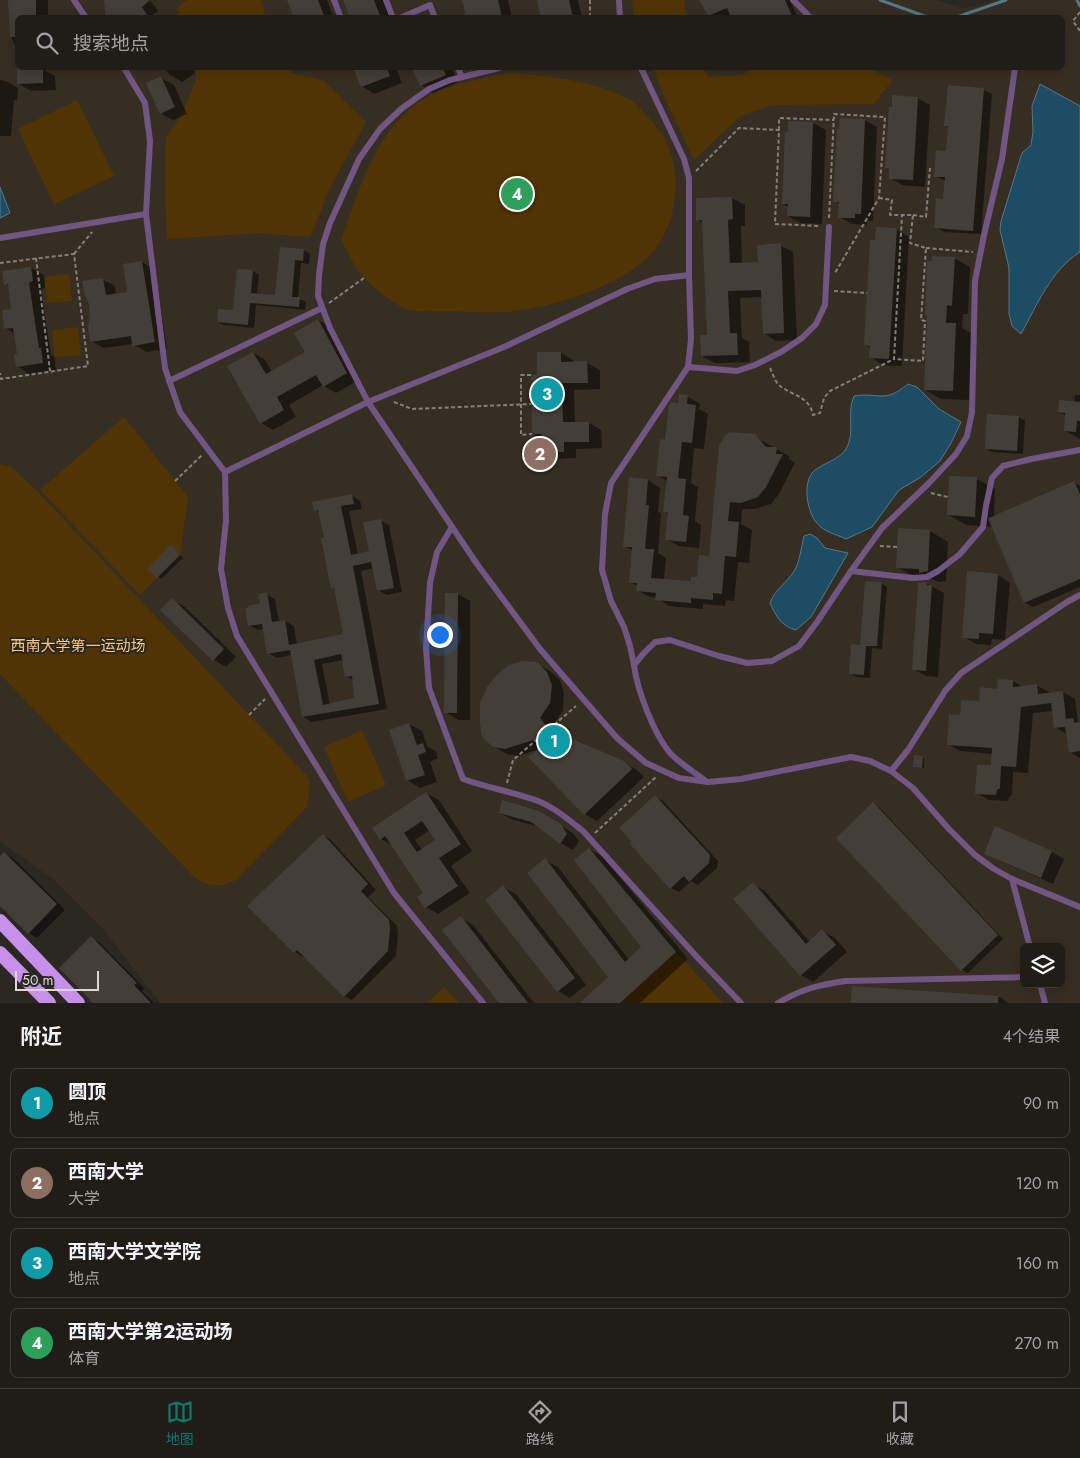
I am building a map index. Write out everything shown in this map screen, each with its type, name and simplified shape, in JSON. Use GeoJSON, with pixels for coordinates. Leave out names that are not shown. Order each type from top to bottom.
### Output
{"type":"FeatureCollection","features":[{"type":"Feature","properties":{"kind":"highway"},"geometry":{"type":"LineString","coordinates":[[0,921],[78,1003]]}},
{"type":"Feature","properties":{"kind":"highway"},"geometry":{"type":"LineString","coordinates":[[0,953],[49,1003]]}},
{"type":"Feature","properties":{"kind":"lane"},"geometry":{"type":"LineString","coordinates":[[74,0],[84,15]]}},
{"type":"Feature","properties":{"kind":"lane"},"geometry":{"type":"LineString","coordinates":[[334,0],[340,15]]}},
{"type":"Feature","properties":{"kind":"lane"},"geometry":{"type":"LineString","coordinates":[[386,0],[392,15]]}},
{"type":"Feature","properties":{"kind":"lane"},"geometry":{"type":"LineString","coordinates":[[619,0],[620,15]]}},
{"type":"Feature","properties":{"kind":"lane"},"geometry":{"type":"LineString","coordinates":[[793,0],[808,15]]}},
{"type":"Feature","properties":{"kind":"lane"},"geometry":{"type":"LineString","coordinates":[[407,15],[430,5],[435,15]]}},
{"type":"Feature","properties":{"kind":"lane"},"geometry":{"type":"LineString","coordinates":[[125,70],[145,103],[150,141],[146,214],[165,368],[180,412],[225,472],[226,520],[221,569],[228,608],[237,636],[394,894],[483,1003]]}},
{"type":"Feature","properties":{"kind":"lane"},"geometry":{"type":"LineString","coordinates":[[459,70],[462,77]]}},
{"type":"Feature","properties":{"kind":"lane"},"geometry":{"type":"LineString","coordinates":[[491,70],[429,88],[401,109],[380,129],[359,159],[330,223],[323,244],[318,296],[330,328],[368,402],[515,617],[540,649],[617,738],[646,763],[679,778],[708,782],[741,779],[851,757],[870,761],[891,771],[913,788],[948,828],[994,869],[1012,879],[1080,907]]}},
{"type":"Feature","properties":{"kind":"lane"},"geometry":{"type":"LineString","coordinates":[[642,70],[684,159],[689,178],[691,340],[688,367],[611,483],[604,514],[602,570],[611,601],[624,627],[630,646],[642,698],[656,729],[671,754],[708,782]]}},
{"type":"Feature","properties":{"kind":"lane"},"geometry":{"type":"LineString","coordinates":[[634,665],[655,642],[670,640],[718,656],[747,663],[772,661],[799,646],[882,528],[921,492],[956,454],[967,436],[972,412],[975,281],[1002,159],[1015,70]]}},
{"type":"Feature","properties":{"kind":"lane"},"geometry":{"type":"LineString","coordinates":[[0,238],[146,214]]}},
{"type":"Feature","properties":{"kind":"lane"},"geometry":{"type":"LineString","coordinates":[[688,367],[737,371],[765,360],[802,338],[816,324],[825,306],[828,227]]}},
{"type":"Feature","properties":{"kind":"lane"},"geometry":{"type":"LineString","coordinates":[[225,472],[368,402],[504,347],[627,289],[655,279],[689,275]]}},
{"type":"Feature","properties":{"kind":"lane"},"geometry":{"type":"LineString","coordinates":[[170,381],[322,308]]}},
{"type":"Feature","properties":{"kind":"lane"},"geometry":{"type":"LineString","coordinates":[[851,571],[913,578],[927,577],[960,554],[983,527],[992,478],[1003,466],[1031,458],[1080,450]]}},
{"type":"Feature","properties":{"kind":"lane"},"geometry":{"type":"LineString","coordinates":[[452,527],[436,552],[430,583],[426,648],[429,688],[463,779],[480,786],[539,802],[565,816],[589,838],[696,957],[741,1003]]}},
{"type":"Feature","properties":{"kind":"lane"},"geometry":{"type":"LineString","coordinates":[[891,771],[908,750],[945,690],[961,673],[1080,595]]}},
{"type":"Feature","properties":{"kind":"lane"},"geometry":{"type":"LineString","coordinates":[[1012,879],[1029,943]]}},
{"type":"Feature","properties":{"kind":"lane"},"geometry":{"type":"LineString","coordinates":[[778,1003],[816,985],[845,981],[1020,977]]}},
{"type":"Feature","properties":{"kind":"lane"},"geometry":{"type":"LineString","coordinates":[[1041,988],[1045,1003]]}},
{"type":"Feature","properties":{"kind":"path"},"geometry":{"type":"LineString","coordinates":[[590,0],[590,15]]}},
{"type":"Feature","properties":{"kind":"path"},"geometry":{"type":"LineString","coordinates":[[1080,12],[1073,21],[1080,31]]}},
{"type":"Feature","properties":{"kind":"path"},"geometry":{"type":"LineString","coordinates":[[827,273],[836,273],[879,198],[885,117],[834,114],[834,120],[828,227],[774,224],[779,118],[834,120]]}},
{"type":"Feature","properties":{"kind":"path"},"geometry":{"type":"LineString","coordinates":[[689,178],[739,128],[779,130]]}},
{"type":"Feature","properties":{"kind":"path"},"geometry":{"type":"LineString","coordinates":[[879,198],[892,200],[890,215],[926,216],[930,168]]}},
{"type":"Feature","properties":{"kind":"path"},"geometry":{"type":"LineString","coordinates":[[894,359],[902,215]]}},
{"type":"Feature","properties":{"kind":"path"},"geometry":{"type":"LineString","coordinates":[[912,216],[910,243],[926,248],[980,252]]}},
{"type":"Feature","properties":{"kind":"path"},"geometry":{"type":"LineString","coordinates":[[0,263],[74,254],[101,221]]}},
{"type":"Feature","properties":{"kind":"path"},"geometry":{"type":"LineString","coordinates":[[765,360],[778,385],[802,398],[812,408],[813,415],[820,413],[824,398],[830,391],[894,359],[923,361],[925,321],[921,320],[926,248]]}},
{"type":"Feature","properties":{"kind":"path"},"geometry":{"type":"LineString","coordinates":[[0,373],[0,379],[88,366],[74,254]]}},
{"type":"Feature","properties":{"kind":"path"},"geometry":{"type":"LineString","coordinates":[[36,258],[50,371]]}},
{"type":"Feature","properties":{"kind":"path"},"geometry":{"type":"LineString","coordinates":[[322,308],[364,278]]}},
{"type":"Feature","properties":{"kind":"path"},"geometry":{"type":"LineString","coordinates":[[826,291],[867,293]]}},
{"type":"Feature","properties":{"kind":"path"},"geometry":{"type":"LineString","coordinates":[[531,375],[521,375],[521,434],[532,434]]}},
{"type":"Feature","properties":{"kind":"path"},"geometry":{"type":"LineString","coordinates":[[382,397],[412,409],[531,404]]}},
{"type":"Feature","properties":{"kind":"path"},"geometry":{"type":"LineString","coordinates":[[176,481],[208,448]]}},
{"type":"Feature","properties":{"kind":"path"},"geometry":{"type":"LineString","coordinates":[[921,492],[948,496]]}},
{"type":"Feature","properties":{"kind":"path"},"geometry":{"type":"LineString","coordinates":[[870,545],[897,547]]}},
{"type":"Feature","properties":{"kind":"path"},"geometry":{"type":"LineString","coordinates":[[249,715],[271,693]]}},
{"type":"Feature","properties":{"kind":"path"},"geometry":{"type":"LineString","coordinates":[[505,792],[513,760],[584,700]]}},
{"type":"Feature","properties":{"kind":"path"},"geometry":{"type":"LineString","coordinates":[[589,838],[663,771]]}},
{"type":"Feature","properties":{"kind":"shaded area"},"geometry":{"type":"Polygon","coordinates":[[[0,0],[935,0],[964,8],[989,3],[992,0],[1080,0],[1080,1003],[160,1003],[105,931],[54,880],[0,841],[0,0]]]}},
{"type":"Feature","properties":{"kind":"green space"},"geometry":{"type":"Polygon","coordinates":[[[187,0],[261,0],[265,15],[180,15],[176,9],[187,0]]]}},
{"type":"Feature","properties":{"kind":"green space"},"geometry":{"type":"Polygon","coordinates":[[[633,0],[684,0],[686,15],[634,15],[632,7],[633,0]]]}},
{"type":"Feature","properties":{"kind":"green space"},"geometry":{"type":"Polygon","coordinates":[[[196,70],[290,70],[292,73],[323,80],[366,122],[331,186],[310,237],[258,233],[167,239],[166,137],[181,116],[196,80],[196,70]]]}},
{"type":"Feature","properties":{"kind":"green space"},"geometry":{"type":"Polygon","coordinates":[[[654,70],[704,70],[709,77],[742,75],[750,70],[873,70],[892,80],[874,104],[771,105],[739,117],[694,160],[654,70]]]}},
{"type":"Feature","properties":{"kind":"green space"},"geometry":{"type":"Polygon","coordinates":[[[511,73],[558,78],[589,84],[618,94],[637,105],[660,132],[666,142],[673,162],[676,184],[675,196],[666,231],[651,254],[631,270],[598,288],[560,301],[506,312],[408,310],[383,295],[361,275],[341,240],[364,178],[384,140],[397,122],[412,107],[431,95],[450,87],[511,73]]]}},
{"type":"Feature","properties":{"kind":"green space"},"geometry":{"type":"Polygon","coordinates":[[[77,100],[114,176],[54,204],[18,129],[77,100]]]}},
{"type":"Feature","properties":{"kind":"green space"},"geometry":{"type":"Polygon","coordinates":[[[69,274],[72,301],[47,303],[45,277],[69,274]]]}},
{"type":"Feature","properties":{"kind":"green space"},"geometry":{"type":"Polygon","coordinates":[[[78,327],[81,355],[55,357],[52,330],[78,327]]]}},
{"type":"Feature","properties":{"kind":"green space"},"geometry":{"type":"Polygon","coordinates":[[[124,417],[188,497],[180,555],[140,595],[40,490],[124,417]]]}},
{"type":"Feature","properties":{"kind":"green space","name":"西南大学第一运动场"},"geometry":{"type":"Polygon","coordinates":[[[0,464],[11,467],[35,489],[308,777],[310,786],[307,807],[236,880],[215,885],[205,883],[194,877],[0,674],[0,464]]]}},
{"type":"Feature","properties":{"kind":"green space"},"geometry":{"type":"Polygon","coordinates":[[[362,730],[386,785],[348,802],[324,747],[362,730]]]}},
{"type":"Feature","properties":{"kind":"green space"},"geometry":{"type":"Polygon","coordinates":[[[676,952],[723,1003],[620,1003],[676,952]]]}},
{"type":"Feature","properties":{"kind":"green space"},"geometry":{"type":"Polygon","coordinates":[[[444,987],[459,1003],[427,1003],[444,987]]]}},
{"type":"Feature","properties":{"kind":"water"},"geometry":{"type":"Polygon","coordinates":[[[1040,84],[1080,106],[1080,252],[1061,268],[1053,278],[1021,334],[1012,326],[1009,314],[1009,268],[1000,230],[1001,221],[1022,153],[1031,145],[1033,132],[1032,106],[1040,84]]]}},
{"type":"Feature","properties":{"kind":"water"},"geometry":{"type":"Polygon","coordinates":[[[0,187],[10,213],[0,218],[0,187]]]}},
{"type":"Feature","properties":{"kind":"water"},"geometry":{"type":"Polygon","coordinates":[[[908,384],[917,387],[939,409],[961,422],[951,443],[940,461],[921,477],[899,490],[872,527],[846,539],[826,530],[816,522],[810,511],[807,497],[808,482],[814,471],[839,456],[846,449],[849,443],[851,409],[854,396],[887,396],[908,384]]]}},
{"type":"Feature","properties":{"kind":"water"},"geometry":{"type":"Polygon","coordinates":[[[810,534],[817,538],[825,548],[848,553],[811,617],[796,630],[786,626],[780,620],[770,603],[794,571],[799,559],[804,536],[810,534]]]}},
{"type":"Feature","properties":{"kind":"building"},"geometry":{"type":"Polygon","coordinates":[[[8,0],[36,0],[36,15],[15,15],[15,37],[10,37],[8,0]]]}},
{"type":"Feature","properties":{"kind":"building"},"geometry":{"type":"Polygon","coordinates":[[[104,0],[150,0],[142,7],[147,15],[106,15],[104,0]]]}},
{"type":"Feature","properties":{"kind":"building"},"geometry":{"type":"Polygon","coordinates":[[[287,0],[318,0],[324,15],[293,15],[287,0]]]}},
{"type":"Feature","properties":{"kind":"building"},"geometry":{"type":"Polygon","coordinates":[[[343,0],[374,0],[380,15],[349,15],[343,0]]]}},
{"type":"Feature","properties":{"kind":"building"},"geometry":{"type":"Polygon","coordinates":[[[462,0],[498,0],[501,15],[466,15],[462,0]]]}},
{"type":"Feature","properties":{"kind":"building"},"geometry":{"type":"Polygon","coordinates":[[[537,0],[569,0],[572,15],[540,15],[537,0]]]}},
{"type":"Feature","properties":{"kind":"building"},"geometry":{"type":"Polygon","coordinates":[[[699,0],[785,0],[792,15],[730,15],[727,8],[707,15],[699,0]]]}},
{"type":"Feature","properties":{"kind":"building"},"geometry":{"type":"Polygon","coordinates":[[[17,70],[43,70],[43,83],[17,84],[17,70]]]}},
{"type":"Feature","properties":{"kind":"building"},"geometry":{"type":"Polygon","coordinates":[[[354,70],[388,70],[390,76],[361,87],[354,70]]]}},
{"type":"Feature","properties":{"kind":"building"},"geometry":{"type":"Polygon","coordinates":[[[413,70],[444,70],[446,75],[420,86],[413,70]]]}},
{"type":"Feature","properties":{"kind":"building"},"geometry":{"type":"Polygon","coordinates":[[[161,76],[175,107],[160,114],[146,83],[161,76]]]}},
{"type":"Feature","properties":{"kind":"building"},"geometry":{"type":"Polygon","coordinates":[[[948,85],[984,88],[973,231],[934,228],[936,198],[943,199],[945,177],[934,177],[936,150],[946,151],[948,126],[944,126],[948,85]]]}},
{"type":"Feature","properties":{"kind":"building"},"geometry":{"type":"Polygon","coordinates":[[[892,95],[918,97],[913,180],[889,179],[889,168],[885,168],[889,107],[892,107],[892,95]]]}},
{"type":"Feature","properties":{"kind":"building"},"geometry":{"type":"Polygon","coordinates":[[[840,118],[865,119],[861,214],[855,214],[855,218],[838,218],[839,202],[833,202],[837,129],[839,129],[840,118]]]}},
{"type":"Feature","properties":{"kind":"building"},"geometry":{"type":"Polygon","coordinates":[[[788,121],[813,122],[810,217],[787,216],[788,204],[782,204],[785,132],[788,132],[788,121]]]}},
{"type":"Feature","properties":{"kind":"building"},"geometry":{"type":"Polygon","coordinates":[[[732,197],[733,219],[728,220],[730,263],[758,262],[757,245],[781,243],[784,333],[763,334],[761,290],[728,291],[730,333],[737,333],[738,355],[701,356],[700,335],[707,335],[702,220],[696,221],[696,198],[732,197]]]}},
{"type":"Feature","properties":{"kind":"building"},"geometry":{"type":"Polygon","coordinates":[[[876,227],[897,228],[889,359],[869,358],[870,346],[864,345],[870,240],[875,240],[876,227]]]}},
{"type":"Feature","properties":{"kind":"building"},"geometry":{"type":"Polygon","coordinates":[[[280,247],[304,249],[303,261],[295,260],[292,297],[300,297],[299,307],[250,303],[248,325],[217,322],[218,309],[233,310],[237,269],[253,270],[251,293],[275,295],[280,247]]]}},
{"type":"Feature","properties":{"kind":"building"},"geometry":{"type":"Polygon","coordinates":[[[932,256],[955,257],[952,306],[947,305],[946,323],[956,323],[953,391],[924,390],[927,261],[932,261],[932,256]]]}},
{"type":"Feature","properties":{"kind":"building"},"geometry":{"type":"Polygon","coordinates":[[[142,261],[155,342],[132,346],[131,336],[90,342],[88,327],[89,304],[82,281],[103,278],[106,295],[127,292],[123,264],[142,261]]]}},
{"type":"Feature","properties":{"kind":"building"},"geometry":{"type":"Polygon","coordinates":[[[31,267],[33,281],[29,283],[43,363],[16,367],[14,354],[17,354],[13,328],[4,329],[2,310],[11,309],[8,284],[4,285],[2,271],[31,267]]]}},
{"type":"Feature","properties":{"kind":"building"},"geometry":{"type":"Polygon","coordinates":[[[318,319],[347,373],[323,387],[316,375],[277,397],[284,410],[260,424],[227,366],[253,352],[266,374],[305,352],[294,333],[318,319]]]}},
{"type":"Feature","properties":{"kind":"building"},"geometry":{"type":"Polygon","coordinates":[[[537,352],[561,352],[561,362],[587,361],[588,383],[562,383],[563,422],[589,422],[589,442],[564,442],[564,452],[541,452],[541,434],[532,434],[531,375],[537,375],[537,352]]]}},
{"type":"Feature","properties":{"kind":"building"},"geometry":{"type":"Polygon","coordinates":[[[679,394],[688,395],[687,404],[696,405],[692,443],[682,442],[678,478],[686,479],[683,515],[689,516],[686,542],[665,540],[668,512],[663,512],[667,477],[656,476],[660,439],[665,440],[669,405],[671,402],[678,403],[679,394]]]}},
{"type":"Feature","properties":{"kind":"building"},"geometry":{"type":"Polygon","coordinates":[[[1059,400],[1080,402],[1080,421],[1077,421],[1076,432],[1064,431],[1065,413],[1058,412],[1059,400]]]}},
{"type":"Feature","properties":{"kind":"building"},"geometry":{"type":"Polygon","coordinates":[[[987,414],[1019,416],[1017,451],[985,449],[987,414]]]}},
{"type":"Feature","properties":{"kind":"building"},"geometry":{"type":"Polygon","coordinates":[[[730,432],[755,434],[766,447],[777,447],[776,454],[783,454],[766,487],[758,497],[741,503],[730,502],[728,521],[739,522],[736,557],[725,556],[722,594],[713,593],[713,600],[691,598],[691,603],[655,600],[656,593],[636,591],[637,583],[629,583],[632,547],[623,547],[629,477],[648,479],[646,505],[649,505],[645,549],[654,549],[651,578],[691,581],[691,577],[697,577],[699,555],[709,556],[719,446],[725,435],[730,432]]]}},
{"type":"Feature","properties":{"kind":"building"},"geometry":{"type":"Polygon","coordinates":[[[949,476],[977,477],[975,517],[947,515],[949,476]]]}},
{"type":"Feature","properties":{"kind":"building"},"geometry":{"type":"Polygon","coordinates":[[[1074,481],[1080,494],[1080,579],[1024,603],[989,518],[1074,481]]]}},
{"type":"Feature","properties":{"kind":"building"},"geometry":{"type":"Polygon","coordinates":[[[352,494],[354,504],[341,506],[351,555],[369,551],[363,522],[381,519],[394,588],[377,591],[371,562],[353,566],[379,704],[302,717],[290,650],[267,654],[262,624],[248,626],[245,609],[250,605],[260,604],[258,594],[267,592],[272,622],[285,620],[289,645],[343,634],[334,588],[331,589],[321,538],[324,538],[318,510],[314,511],[312,502],[352,494]],[[341,654],[314,660],[323,705],[354,698],[352,676],[345,677],[341,654]]]}},
{"type":"Feature","properties":{"kind":"building"},"geometry":{"type":"Polygon","coordinates":[[[898,528],[930,530],[928,571],[919,573],[919,569],[896,568],[898,528]]]}},
{"type":"Feature","properties":{"kind":"building"},"geometry":{"type":"Polygon","coordinates":[[[171,544],[180,555],[157,578],[147,569],[171,544]]]}},
{"type":"Feature","properties":{"kind":"building"},"geometry":{"type":"Polygon","coordinates":[[[967,571],[998,574],[993,634],[979,633],[979,639],[962,638],[967,571]]]}},
{"type":"Feature","properties":{"kind":"building"},"geometry":{"type":"Polygon","coordinates":[[[865,581],[882,582],[877,646],[866,646],[864,675],[849,674],[851,644],[860,645],[865,581]]]}},
{"type":"Feature","properties":{"kind":"building"},"geometry":{"type":"Polygon","coordinates":[[[927,582],[927,585],[932,585],[926,671],[912,670],[918,583],[927,582]]]}},
{"type":"Feature","properties":{"kind":"building"},"geometry":{"type":"Polygon","coordinates":[[[445,593],[458,593],[457,713],[444,713],[445,593]]]}},
{"type":"Feature","properties":{"kind":"building"},"geometry":{"type":"Polygon","coordinates":[[[172,598],[224,649],[213,661],[160,610],[172,598]]]}},
{"type":"Feature","properties":{"kind":"building"},"geometry":{"type":"Polygon","coordinates":[[[524,661],[537,662],[547,672],[552,685],[550,703],[540,718],[553,734],[505,749],[493,747],[482,737],[480,703],[487,687],[497,675],[509,665],[524,661]]]}},
{"type":"Feature","properties":{"kind":"building"},"geometry":{"type":"Polygon","coordinates":[[[998,679],[1013,680],[1013,687],[1037,684],[1038,694],[1063,691],[1066,719],[1073,718],[1074,723],[1080,722],[1080,751],[1069,753],[1065,727],[1054,728],[1051,703],[1021,707],[1016,767],[1001,766],[1000,788],[997,790],[996,795],[975,794],[977,765],[991,765],[992,748],[947,745],[949,714],[960,715],[961,700],[979,701],[980,687],[997,689],[998,679]]]}},
{"type":"Feature","properties":{"kind":"building"},"geometry":{"type":"Polygon","coordinates":[[[409,723],[417,745],[423,743],[426,752],[418,755],[425,775],[406,781],[389,730],[409,723]]]}},
{"type":"Feature","properties":{"kind":"building"},"geometry":{"type":"Polygon","coordinates":[[[558,733],[624,761],[632,769],[584,815],[528,757],[558,733]]]}},
{"type":"Feature","properties":{"kind":"building"},"geometry":{"type":"Polygon","coordinates":[[[914,755],[923,756],[922,768],[913,767],[914,755]]]}},
{"type":"Feature","properties":{"kind":"building"},"geometry":{"type":"Polygon","coordinates":[[[426,792],[461,844],[439,858],[458,886],[425,908],[417,897],[423,893],[385,836],[380,840],[372,828],[426,792]],[[422,821],[404,833],[417,852],[435,840],[422,821]]]}},
{"type":"Feature","properties":{"kind":"building"},"geometry":{"type":"Polygon","coordinates":[[[655,795],[710,855],[709,863],[689,882],[684,876],[670,889],[630,844],[632,842],[619,828],[655,795]]]}},
{"type":"Feature","properties":{"kind":"building"},"geometry":{"type":"Polygon","coordinates":[[[502,800],[539,811],[561,824],[567,834],[560,844],[531,822],[499,813],[502,800]]]}},
{"type":"Feature","properties":{"kind":"building"},"geometry":{"type":"Polygon","coordinates":[[[873,802],[998,935],[961,971],[836,838],[873,802]]]}},
{"type":"Feature","properties":{"kind":"building"},"geometry":{"type":"Polygon","coordinates":[[[995,826],[1052,851],[1041,878],[984,854],[995,826]]]}},
{"type":"Feature","properties":{"kind":"building"},"geometry":{"type":"Polygon","coordinates":[[[323,834],[368,884],[361,891],[389,920],[388,951],[344,997],[297,950],[294,953],[247,906],[323,834]]]}},
{"type":"Feature","properties":{"kind":"building"},"geometry":{"type":"Polygon","coordinates":[[[589,848],[676,952],[620,1003],[580,1003],[608,977],[527,873],[545,858],[625,962],[641,947],[574,860],[589,848]]]}},
{"type":"Feature","properties":{"kind":"building"},"geometry":{"type":"Polygon","coordinates":[[[4,852],[57,904],[28,934],[0,906],[0,856],[4,852]]]}},
{"type":"Feature","properties":{"kind":"building"},"geometry":{"type":"Polygon","coordinates":[[[753,882],[806,944],[822,929],[836,945],[800,976],[733,899],[753,882]]]}},
{"type":"Feature","properties":{"kind":"building"},"geometry":{"type":"Polygon","coordinates":[[[503,885],[575,978],[557,992],[485,900],[503,885]]]}},
{"type":"Feature","properties":{"kind":"building"},"geometry":{"type":"Polygon","coordinates":[[[461,916],[528,1003],[499,1003],[442,930],[461,916]]]}},
{"type":"Feature","properties":{"kind":"building"},"geometry":{"type":"Polygon","coordinates":[[[91,936],[137,983],[134,985],[151,1003],[93,1003],[59,968],[91,936]]]}},
{"type":"Feature","properties":{"kind":"building"},"geometry":{"type":"Polygon","coordinates":[[[852,986],[998,996],[998,1003],[851,1003],[852,986]]]}},
{"type":"Feature","properties":{"kind":"waterway"},"geometry":{"type":"LineString","coordinates":[[880,0],[922,15]]}},
{"type":"Feature","properties":{"kind":"waterway"},"geometry":{"type":"LineString","coordinates":[[963,15],[1006,0]]}},
{"type":"Feature","properties":{"kind":"waterway"},"geometry":{"type":"LineString","coordinates":[[1077,0],[1080,6]]}},
{"type":"Feature","properties":{"kind":"place","name":"西南大学第2运动场"},"geometry":{"type":"Point","coordinates":[517,194]}},
{"type":"Feature","properties":{"kind":"place","name":"西南大学文学院"},"geometry":{"type":"Point","coordinates":[547,394]}},
{"type":"Feature","properties":{"kind":"place","name":"西南大学"},"geometry":{"type":"Point","coordinates":[540,454]}},
{"type":"Feature","properties":{"kind":"place","name":"圆顶"},"geometry":{"type":"Point","coordinates":[554,741]}}]}
